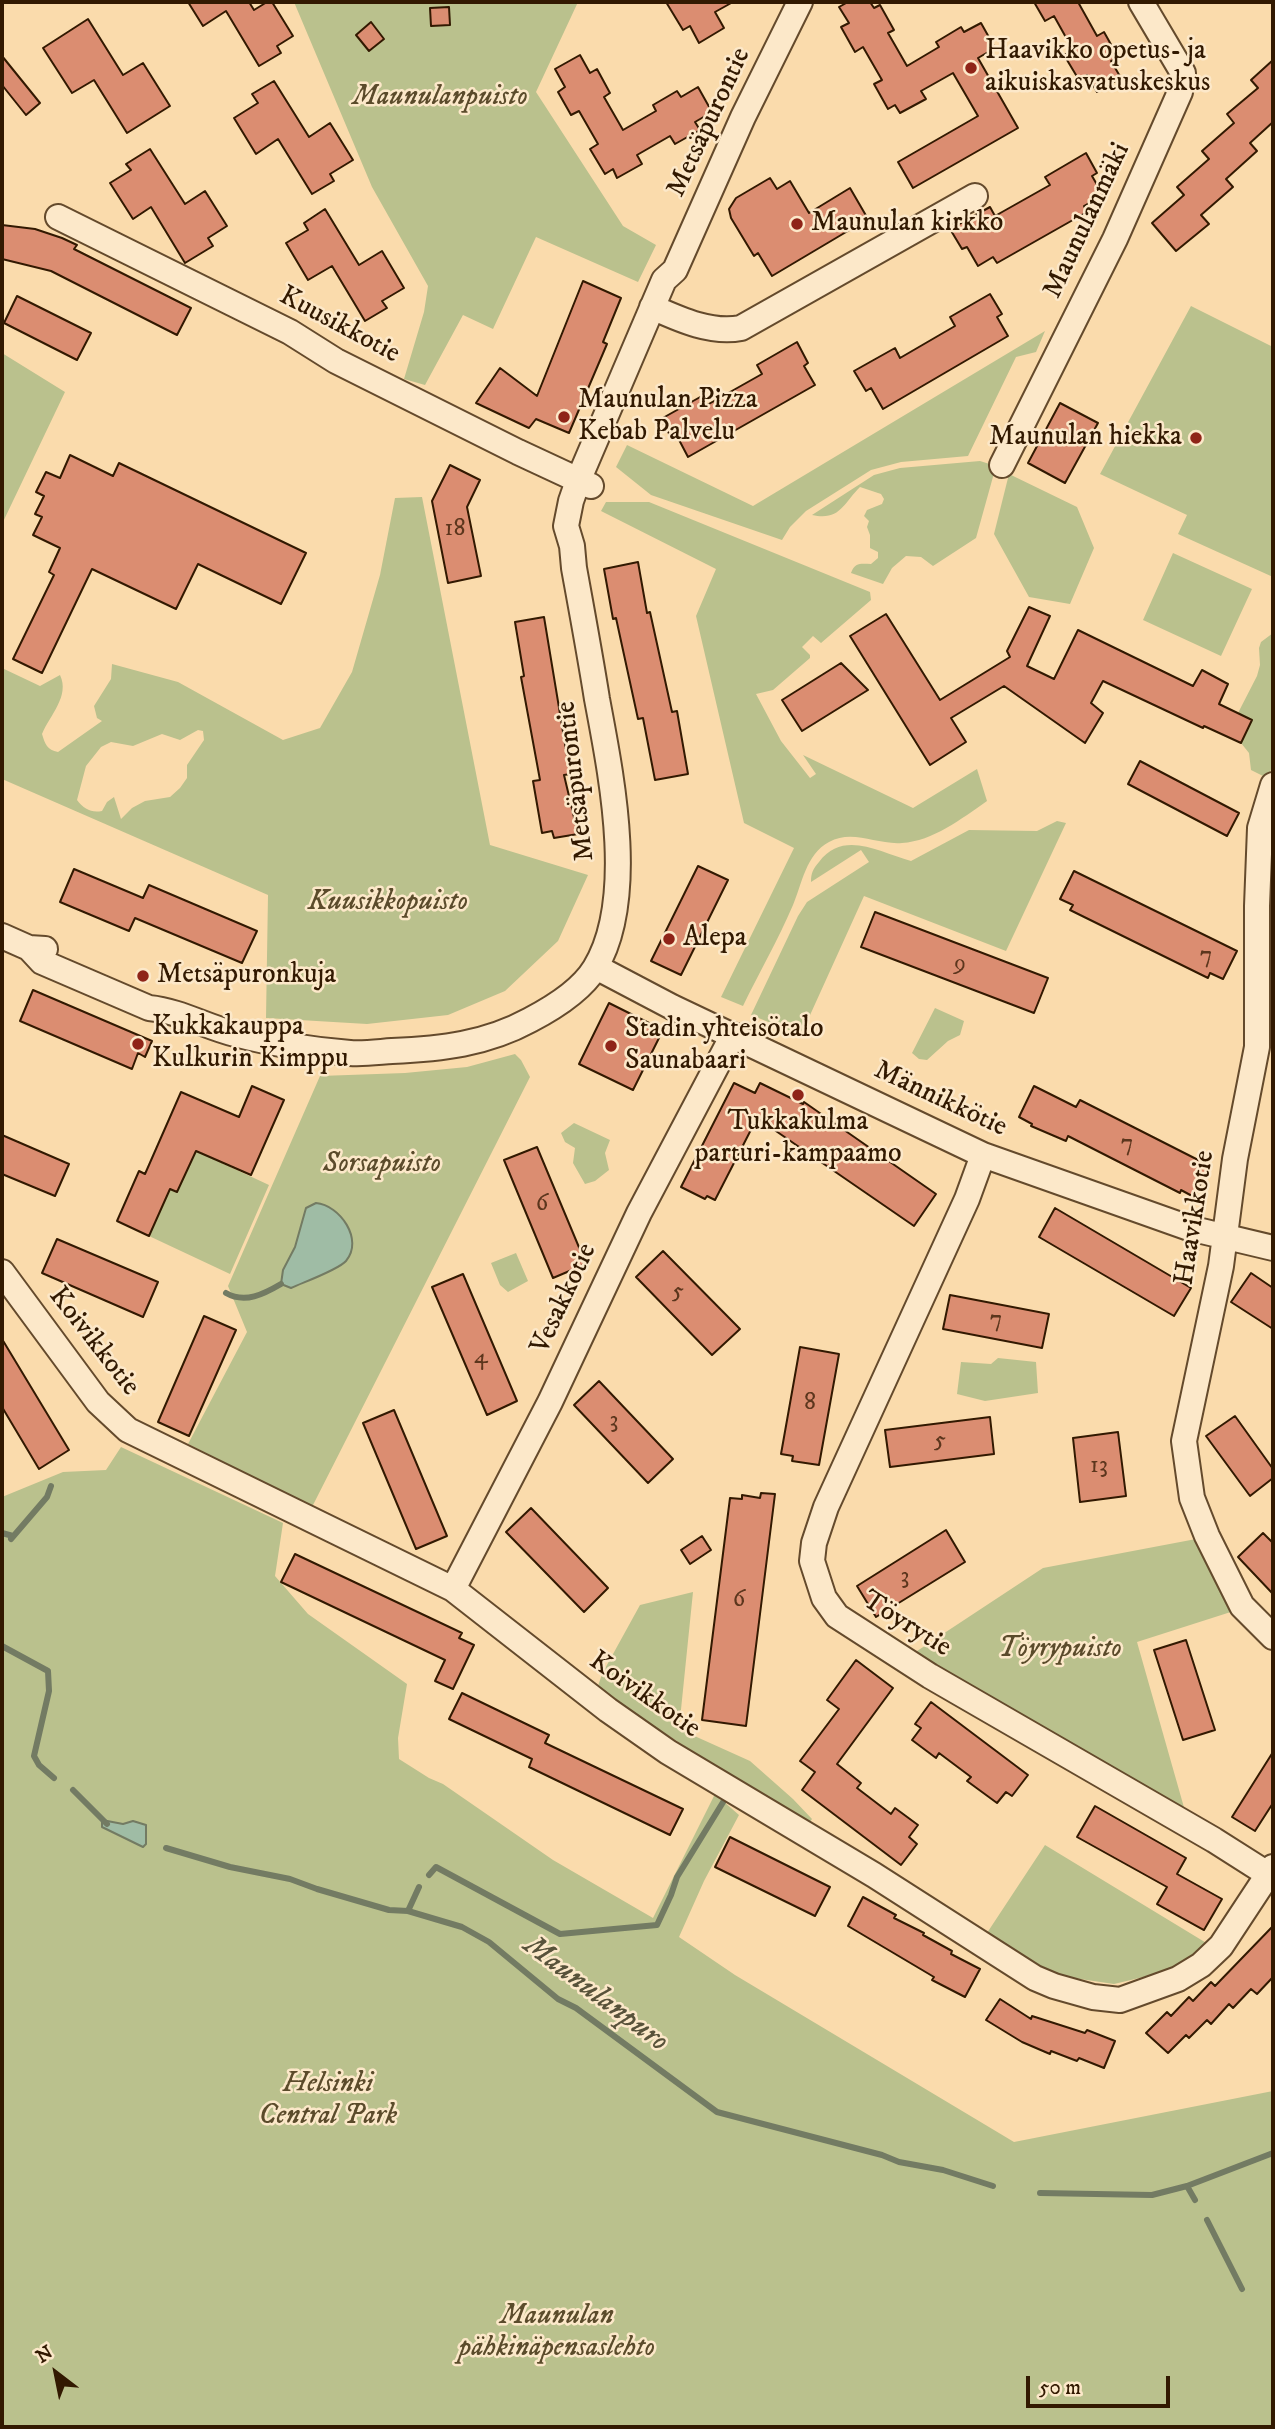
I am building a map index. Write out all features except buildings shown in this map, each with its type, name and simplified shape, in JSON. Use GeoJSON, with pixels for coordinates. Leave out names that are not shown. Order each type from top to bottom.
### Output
{"type":"FeatureCollection","features":[{"type":"Feature","properties":{"kind":"street","name":"Metsäpurontie"},"geometry":{"type":"LineString","coordinates":[[2,936],[29,948],[48,950],[154,997],[166,1010],[233,1034],[351,1053],[435,1049],[477,1042],[513,1029],[547,1011],[587,981],[607,943],[614,913],[618,863],[611,773],[572,546],[580,532],[585,484],[659,310],[676,285],[675,270],[743,117],[800,2]]}},
{"type":"Feature","properties":{"kind":"street","name":"Maunulanmäki"},"geometry":{"type":"LineString","coordinates":[[1002,465],[1115,239],[1180,92],[1183,73],[1142,2]]}},
{"type":"Feature","properties":{"kind":"street"},"geometry":{"type":"LineString","coordinates":[[659,310],[715,329],[741,328],[975,196]]}},
{"type":"Feature","properties":{"kind":"street","name":"Kuusikkotie"},"geometry":{"type":"LineString","coordinates":[[58,217],[290,332],[337,361],[585,484]]}},
{"type":"Feature","properties":{"kind":"street","name":"Haavikkotie"},"geometry":{"type":"LineString","coordinates":[[1273,785],[1260,828],[1257,1047],[1235,1158],[1221,1266],[1184,1441],[1192,1498],[1224,1573],[1242,1606],[1273,1637]]}},
{"type":"Feature","properties":{"kind":"street","name":"Männikkötie"},"geometry":{"type":"LineString","coordinates":[[596,967],[672,1007],[983,1155],[1189,1228],[1273,1248]]}},
{"type":"Feature","properties":{"kind":"street","name":"Vesakkotie"},"geometry":{"type":"LineString","coordinates":[[453,1589],[550,1402],[634,1223],[733,1035]]}},
{"type":"Feature","properties":{"kind":"street","name":"Töyrytie"},"geometry":{"type":"LineString","coordinates":[[983,1155],[967,1199],[826,1507],[814,1543],[813,1562],[821,1589],[837,1616],[878,1644],[1095,1773],[1271,1871]]}},
{"type":"Feature","properties":{"kind":"street","name":"Koivikkotie"},"geometry":{"type":"LineString","coordinates":[[2,1272],[99,1402],[128,1430],[453,1589],[608,1710],[668,1752],[874,1875],[1035,1978],[1093,1997],[1120,2000],[1178,1979],[1201,1965],[1221,1946],[1271,1871]]}},
{"type":"Feature","properties":{"kind":"green space","name":"Maunulanpuisto"},"geometry":{"type":"Polygon","coordinates":[[[294,2],[578,2],[536,92],[623,226],[656,245],[638,282],[536,237],[493,329],[463,315],[425,385],[404,379],[424,312],[428,286],[372,187],[294,2]]]}},
{"type":"Feature","properties":{"kind":"green space","name":"Maunulan hiekka"},"geometry":{"type":"Polygon","coordinates":[[[1191,306],[1273,347],[1273,577],[1178,534],[1187,515],[1100,474],[1191,306]]]}},
{"type":"Feature","properties":{"kind":"green space"},"geometry":{"type":"Polygon","coordinates":[[[1045,331],[1036,352],[1016,357],[968,456],[901,462],[871,470],[806,511],[790,527],[782,540],[651,495],[616,467],[627,445],[753,506],[1045,331]]]}},
{"type":"Feature","properties":{"kind":"green space"},"geometry":{"type":"Polygon","coordinates":[[[2,353],[65,392],[2,524],[2,353]]]}},
{"type":"Feature","properties":{"kind":"green space"},"geometry":{"type":"Polygon","coordinates":[[[980,461],[996,466],[976,538],[933,566],[921,557],[906,556],[892,568],[883,584],[851,573],[856,565],[871,564],[878,558],[878,552],[870,548],[867,527],[869,521],[864,516],[867,510],[882,504],[884,499],[881,494],[860,487],[835,513],[829,516],[812,515],[874,475],[900,468],[980,461]]]}},
{"type":"Feature","properties":{"kind":"green space"},"geometry":{"type":"Polygon","coordinates":[[[1009,474],[1077,507],[1094,548],[1070,604],[1029,597],[994,534],[1009,474]]]}},
{"type":"Feature","properties":{"kind":"green space","name":"Kuusikkopuisto"},"geometry":{"type":"Polygon","coordinates":[[[422,497],[490,845],[588,875],[558,941],[505,991],[448,1015],[367,1024],[266,1018],[268,895],[2,779],[2,668],[40,686],[60,675],[63,690],[61,698],[42,734],[47,746],[58,752],[102,721],[97,718],[94,706],[111,679],[112,664],[178,682],[283,740],[320,728],[352,672],[380,575],[395,498],[422,497]],[[198,730],[180,740],[162,734],[133,746],[111,742],[101,747],[86,766],[77,800],[88,810],[102,811],[114,797],[121,819],[132,808],[145,801],[170,797],[187,778],[187,765],[204,740],[203,731],[198,730]]]}},
{"type":"Feature","properties":{"kind":"green space"},"geometry":{"type":"Polygon","coordinates":[[[606,502],[649,502],[870,592],[871,600],[821,643],[813,636],[802,647],[810,658],[773,690],[756,694],[781,741],[810,778],[816,774],[803,755],[913,808],[977,769],[987,801],[946,828],[925,838],[892,843],[847,837],[838,838],[821,847],[806,870],[787,918],[743,1006],[721,997],[794,848],[744,823],[696,616],[716,569],[601,511],[606,502]]]}},
{"type":"Feature","properties":{"kind":"green space"},"geometry":{"type":"Polygon","coordinates":[[[1173,553],[1252,589],[1221,656],[1143,620],[1173,553]]]}},
{"type":"Feature","properties":{"kind":"green space"},"geometry":{"type":"Polygon","coordinates":[[[1273,633],[1273,765],[1267,778],[1251,770],[1249,753],[1241,743],[1252,720],[1238,713],[1257,676],[1261,642],[1273,633]]]}},
{"type":"Feature","properties":{"kind":"green space"},"geometry":{"type":"Polygon","coordinates":[[[1057,821],[1066,823],[1006,951],[864,896],[801,1035],[751,1015],[807,902],[869,862],[861,850],[811,882],[814,869],[829,852],[851,845],[863,846],[911,861],[969,830],[1037,831],[1057,821]]]}},
{"type":"Feature","properties":{"kind":"green space"},"geometry":{"type":"Polygon","coordinates":[[[935,1008],[964,1021],[960,1035],[948,1041],[927,1060],[919,1059],[912,1053],[935,1008]]]}},
{"type":"Feature","properties":{"kind":"green space","name":"Sorsapuisto"},"geometry":{"type":"Polygon","coordinates":[[[515,1054],[530,1077],[312,1507],[188,1444],[247,1332],[228,1286],[320,1076],[405,1073],[467,1067],[515,1054]]]}},
{"type":"Feature","properties":{"kind":"green space"},"geometry":{"type":"Polygon","coordinates":[[[574,1123],[610,1140],[605,1153],[609,1170],[595,1181],[585,1184],[573,1163],[575,1148],[565,1142],[561,1133],[574,1123]]]}},
{"type":"Feature","properties":{"kind":"green space"},"geometry":{"type":"Polygon","coordinates":[[[196,1151],[269,1185],[230,1274],[149,1236],[170,1189],[177,1191],[196,1151]]]}},
{"type":"Feature","properties":{"kind":"green space"},"geometry":{"type":"Polygon","coordinates":[[[516,1253],[528,1281],[508,1292],[500,1285],[491,1263],[516,1253]]]}},
{"type":"Feature","properties":{"kind":"green space"},"geometry":{"type":"Polygon","coordinates":[[[998,1358],[1036,1362],[1038,1393],[985,1401],[957,1394],[961,1362],[991,1364],[998,1358]]]}},
{"type":"Feature","properties":{"kind":"green space","name":"Helsinki Central Park"},"geometry":{"type":"Polygon","coordinates":[[[121,1447],[283,1523],[275,1576],[308,1614],[407,1684],[398,1738],[399,1759],[443,1784],[553,1860],[653,1918],[715,1794],[739,1815],[704,1881],[679,1937],[735,1975],[1014,2142],[1273,2091],[1273,2427],[2,2427],[2,1497],[63,1472],[106,1470],[121,1447]]]}},
{"type":"Feature","properties":{"kind":"green space","name":"Töyrypuisto"},"geometry":{"type":"Polygon","coordinates":[[[1196,1539],[1237,1610],[1137,1642],[1185,1811],[911,1655],[1043,1568],[1196,1539]]]}},
{"type":"Feature","properties":{"kind":"green space"},"geometry":{"type":"Polygon","coordinates":[[[693,1592],[679,1729],[750,1761],[812,1819],[807,1826],[597,1689],[602,1674],[640,1605],[693,1592]]]}},
{"type":"Feature","properties":{"kind":"green space"},"geometry":{"type":"Polygon","coordinates":[[[1045,1845],[1208,1944],[1173,1970],[1114,1984],[1053,1975],[987,1933],[1045,1845]]]}},
{"type":"Feature","properties":{"kind":"shaded area"},"geometry":{"type":"Polygon","coordinates":[[[316,1203],[333,1210],[347,1225],[351,1234],[351,1253],[346,1261],[336,1268],[291,1288],[281,1284],[283,1270],[295,1247],[306,1208],[316,1203]]]}},
{"type":"Feature","properties":{"kind":"shaded area"},"geometry":{"type":"Polygon","coordinates":[[[102,1820],[123,1824],[133,1821],[146,1825],[146,1844],[143,1847],[102,1827],[102,1820]]]}},
{"type":"Feature","properties":{"kind":"waterway"},"geometry":{"type":"LineString","coordinates":[[226,1293],[247,1298],[281,1284]]}},
{"type":"Feature","properties":{"kind":"waterway"},"geometry":{"type":"LineString","coordinates":[[11,1539],[47,1497],[51,1486]]}},
{"type":"Feature","properties":{"kind":"waterway"},"geometry":{"type":"LineString","coordinates":[[2,1533],[13,1536]]}},
{"type":"Feature","properties":{"kind":"waterway","name":"Maunulanpuro"},"geometry":{"type":"LineString","coordinates":[[2,1646],[48,1671],[49,1691],[34,1756],[39,1765],[54,1778]]}},
{"type":"Feature","properties":{"kind":"waterway"},"geometry":{"type":"LineString","coordinates":[[73,1790],[107,1824]]}},
{"type":"Feature","properties":{"kind":"waterway"},"geometry":{"type":"LineString","coordinates":[[429,1875],[436,1867],[560,1934],[657,1925],[677,1877],[725,1799]]}},
{"type":"Feature","properties":{"kind":"waterway","name":"Maunulanpuro"},"geometry":{"type":"LineString","coordinates":[[166,1848],[230,1867],[290,1879],[389,1910],[408,1911],[462,1927],[489,1942],[558,1999],[576,2008],[717,2112],[882,2155],[899,2162],[943,2170],[993,2186]]}},
{"type":"Feature","properties":{"kind":"waterway"},"geometry":{"type":"LineString","coordinates":[[408,1911],[419,1887]]}},
{"type":"Feature","properties":{"kind":"waterway","name":"Maunulanpuro"},"geometry":{"type":"LineString","coordinates":[[1040,2193],[1152,2195],[1187,2186],[1273,2153]]}},
{"type":"Feature","properties":{"kind":"waterway"},"geometry":{"type":"LineString","coordinates":[[1187,2186],[1195,2200]]}},
{"type":"Feature","properties":{"kind":"waterway"},"geometry":{"type":"LineString","coordinates":[[1207,2220],[1242,2289]]}},
{"type":"Feature","properties":{"kind":"place","name":"Haavikko opetus- ja aikuiskasvatuskeskus"},"geometry":{"type":"Point","coordinates":[971,68]}},
{"type":"Feature","properties":{"kind":"place","name":"Maunulan kirkko"},"geometry":{"type":"Point","coordinates":[797,224]}},
{"type":"Feature","properties":{"kind":"place","name":"Maunulan Pizza Kebab Palvelu"},"geometry":{"type":"Point","coordinates":[564,417]}},
{"type":"Feature","properties":{"kind":"place","name":"Maunulan hiekka"},"geometry":{"type":"Point","coordinates":[1196,438]}},
{"type":"Feature","properties":{"kind":"place","name":"Alepa"},"geometry":{"type":"Point","coordinates":[669,939]}},
{"type":"Feature","properties":{"kind":"place","name":"Metsäpuronkuja"},"geometry":{"type":"Point","coordinates":[143,976]}},
{"type":"Feature","properties":{"kind":"place","name":"Kukkakauppa Kulkurin Kimppu"},"geometry":{"type":"Point","coordinates":[138,1044]}},
{"type":"Feature","properties":{"kind":"place","name":"Stadin yhteisötalo Saunabaari"},"geometry":{"type":"Point","coordinates":[611,1046]}},
{"type":"Feature","properties":{"kind":"place","name":"Tukkakulma parturi-kampaamo"},"geometry":{"type":"Point","coordinates":[798,1095]}},
{"type":"Feature","properties":{"kind":"park label","name":"Maunulan pähkinäpensaslehto"},"geometry":{"type":"Point","coordinates":[557,2333]}}]}
